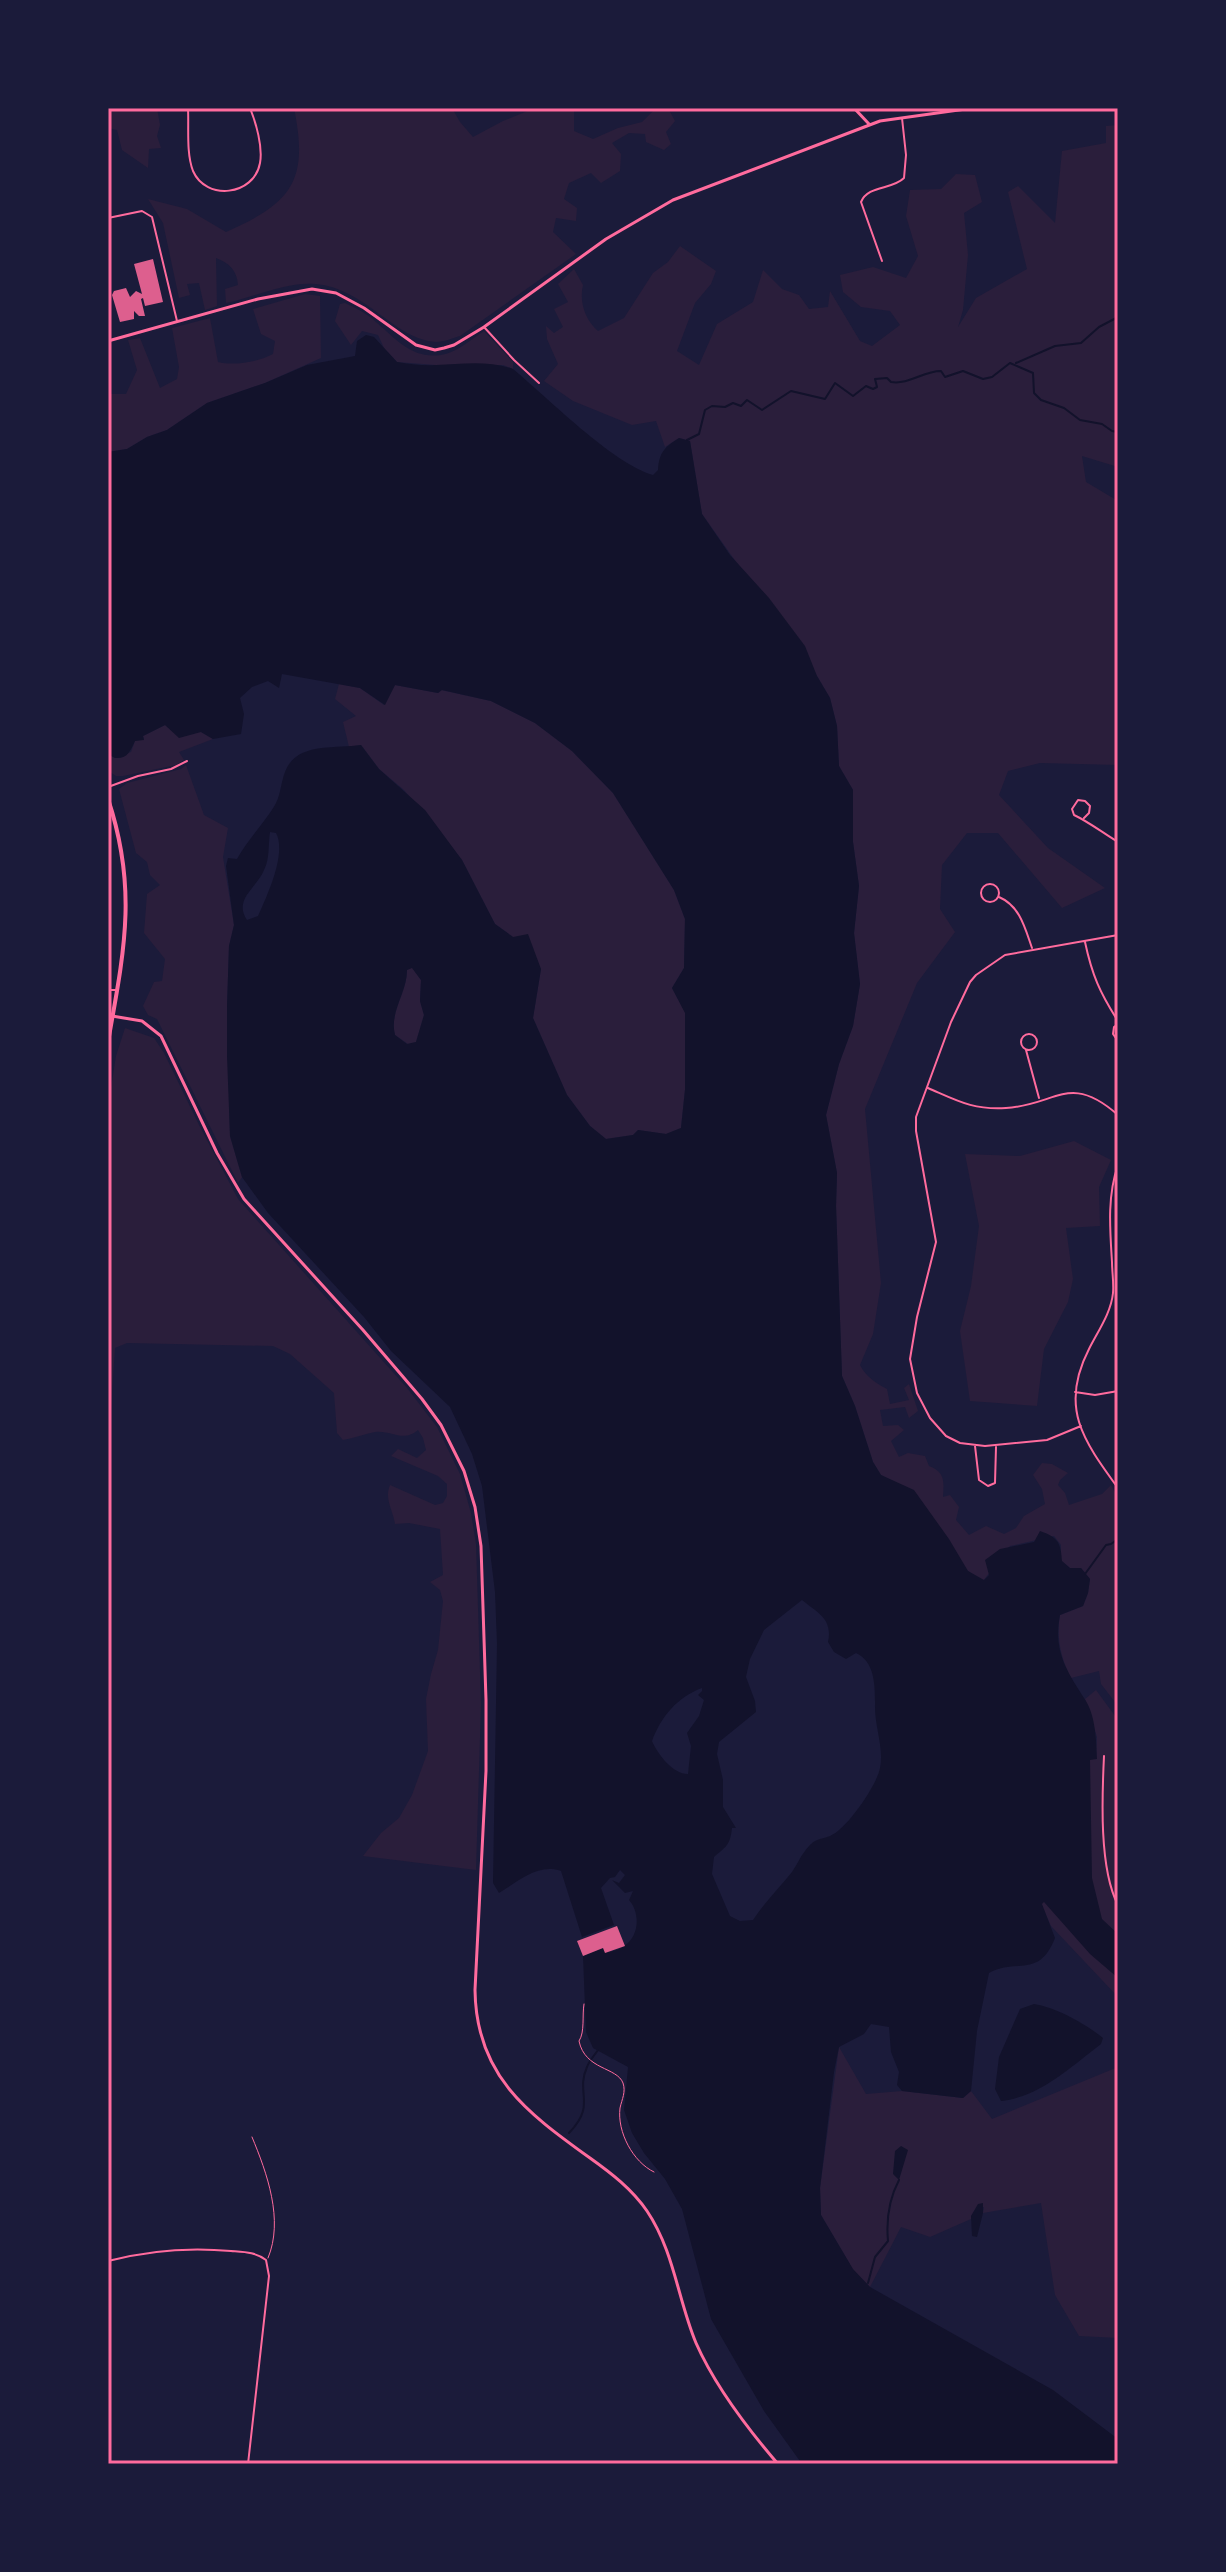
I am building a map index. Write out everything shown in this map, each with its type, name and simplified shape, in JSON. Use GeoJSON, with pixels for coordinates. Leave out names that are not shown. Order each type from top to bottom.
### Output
{"type":"FeatureCollection","features":[{"type":"Feature","properties":{"kind":"main road"},"geometry":{"type":"LineString","coordinates":[[108,799],[126,876],[126,930],[108,1042]]}},
{"type":"Feature","properties":{"kind":"street"},"geometry":{"type":"LineString","coordinates":[[188,108],[194,173],[206,186],[224,192],[238,189],[249,181],[261,163],[250,108]]}},
{"type":"Feature","properties":{"kind":"street"},"geometry":{"type":"LineString","coordinates":[[854,108],[869,124]]}},
{"type":"Feature","properties":{"kind":"street"},"geometry":{"type":"LineString","coordinates":[[108,341],[258,299],[312,289],[330,291],[364,308],[403,339],[424,349],[435,350],[454,345],[484,327],[597,245],[649,212],[691,192],[869,124],[973,108]]}},
{"type":"Feature","properties":{"kind":"street"},"geometry":{"type":"LineString","coordinates":[[882,261],[861,202],[868,192],[898,184],[904,178],[906,155],[902,117]]}},
{"type":"Feature","properties":{"kind":"street"},"geometry":{"type":"LineString","coordinates":[[108,218],[142,211],[152,217],[177,322]]}},
{"type":"Feature","properties":{"kind":"street"},"geometry":{"type":"LineString","coordinates":[[484,327],[539,383]]}},
{"type":"Feature","properties":{"kind":"street"},"geometry":{"type":"LineString","coordinates":[[108,787],[171,769],[187,761]]}},
{"type":"Feature","properties":{"kind":"street"},"geometry":{"type":"LineString","coordinates":[[1084,818],[1090,806],[1078,800],[1072,805],[1072,812],[1077,818],[1084,818],[1118,842]]}},
{"type":"Feature","properties":{"kind":"street"},"geometry":{"type":"LineString","coordinates":[[989,884],[995,885],[999,897],[987,902],[982,898],[982,890],[989,884]]}},
{"type":"Feature","properties":{"kind":"street"},"geometry":{"type":"LineString","coordinates":[[999,897],[1008,901],[1017,912],[1032,950]]}},
{"type":"Feature","properties":{"kind":"street"},"geometry":{"type":"LineString","coordinates":[[1081,1426],[1047,1440],[975,1446],[960,1443],[940,1431],[930,1418],[917,1393],[911,1370],[911,1343],[936,1242],[916,1117],[951,1022],[970,982],[1005,955],[1118,935]]}},
{"type":"Feature","properties":{"kind":"street"},"geometry":{"type":"LineString","coordinates":[[1085,941],[1098,988],[1118,1022],[1113,1034],[1118,1041]]}},
{"type":"Feature","properties":{"kind":"street"},"geometry":{"type":"LineString","coordinates":[[108,990],[117,991]]}},
{"type":"Feature","properties":{"kind":"street"},"geometry":{"type":"LineString","coordinates":[[112,1016],[142,1021],[161,1036],[217,1153],[244,1199],[413,1388],[452,1444],[475,1507],[481,1546],[486,1771],[475,2015],[483,2044],[499,2077],[526,2109],[624,2184],[648,2212],[664,2243],[693,2334],[706,2363],[778,2464]]}},
{"type":"Feature","properties":{"kind":"street"},"geometry":{"type":"LineString","coordinates":[[1025,1050],[1036,1047],[1037,1038],[1033,1034],[1027,1033],[1021,1038],[1021,1046],[1025,1050],[1040,1099]]}},
{"type":"Feature","properties":{"kind":"street"},"geometry":{"type":"LineString","coordinates":[[927,1087],[969,1106],[1010,1108],[1078,1092],[1100,1101],[1118,1115]]}},
{"type":"Feature","properties":{"kind":"street"},"geometry":{"type":"LineString","coordinates":[[1118,1165],[1112,1191],[1110,1228],[1114,1291],[1111,1305],[1081,1364],[1074,1392],[1081,1426],[1093,1453],[1118,1488]]}},
{"type":"Feature","properties":{"kind":"street"},"geometry":{"type":"LineString","coordinates":[[1110,1228],[1118,1228]]}},
{"type":"Feature","properties":{"kind":"street"},"geometry":{"type":"LineString","coordinates":[[1074,1392],[1095,1395],[1118,1391]]}},
{"type":"Feature","properties":{"kind":"street"},"geometry":{"type":"LineString","coordinates":[[975,1446],[979,1480],[988,1486],[995,1483],[996,1446]]}},
{"type":"Feature","properties":{"kind":"street"},"geometry":{"type":"LineString","coordinates":[[1104,1756],[1107,1874],[1118,1905]]}},
{"type":"Feature","properties":{"kind":"street"},"geometry":{"type":"LineString","coordinates":[[108,2261],[148,2252],[198,2247],[249,2252],[266,2260],[269,2276],[248,2464]]}},
{"type":"Feature","properties":{"kind":"lane"},"geometry":{"type":"LineString","coordinates":[[252,2137],[265,2168],[273,2203],[273,2238],[266,2260]]}},
{"type":"Feature","properties":{"kind":"path"},"geometry":{"type":"LineString","coordinates":[[584,2004],[581,2018],[583,2035],[579,2041],[581,2050],[597,2065],[621,2078],[624,2085],[620,2113],[623,2131],[634,2155],[654,2172]]}},
{"type":"Feature","properties":{"kind":"shaded area"},"geometry":{"type":"Polygon","coordinates":[[[108,108],[157,108],[160,125],[157,136],[161,148],[149,149],[148,168],[122,150],[117,130],[108,128],[108,108]]]}},
{"type":"Feature","properties":{"kind":"shaded area"},"geometry":{"type":"Polygon","coordinates":[[[294,108],[452,108],[473,137],[535,108],[574,108],[574,131],[593,139],[642,122],[656,108],[668,108],[675,121],[666,132],[671,144],[664,150],[646,142],[645,134],[629,133],[612,143],[621,154],[620,171],[601,183],[591,173],[569,183],[564,199],[577,208],[576,221],[556,218],[553,232],[576,254],[460,336],[436,342],[407,333],[350,294],[316,284],[282,287],[226,303],[225,289],[238,285],[236,275],[225,262],[216,258],[217,306],[205,310],[199,283],[187,284],[190,295],[179,298],[163,223],[148,199],[187,209],[226,232],[267,211],[290,186],[296,172],[299,154],[294,108]]]}},
{"type":"Feature","properties":{"kind":"shaded area"},"geometry":{"type":"Polygon","coordinates":[[[1118,125],[1118,467],[1082,456],[1086,482],[1118,501],[1118,765],[1040,763],[1008,771],[999,795],[1048,848],[1105,888],[1062,908],[998,833],[967,833],[942,865],[940,909],[955,932],[917,983],[865,1109],[881,1283],[873,1334],[860,1365],[868,1376],[887,1389],[890,1404],[909,1400],[904,1388],[909,1384],[918,1411],[909,1418],[905,1407],[880,1410],[883,1426],[898,1425],[904,1430],[891,1441],[899,1457],[908,1453],[925,1456],[929,1466],[941,1474],[943,1497],[950,1495],[959,1507],[956,1520],[969,1535],[986,1526],[1004,1534],[1016,1528],[1024,1516],[1045,1504],[1042,1489],[1033,1475],[1042,1463],[1052,1464],[1068,1473],[1058,1485],[1069,1505],[1102,1494],[1111,1485],[1118,1498],[1118,1706],[1101,1684],[1099,1671],[1071,1678],[1062,1656],[1060,1615],[1083,1606],[1088,1593],[1090,1579],[1081,1568],[1070,1568],[1061,1561],[1061,1545],[1054,1536],[1010,1546],[983,1581],[968,1571],[896,1483],[881,1475],[873,1462],[842,1376],[837,1173],[826,1115],[853,1026],[860,984],[854,933],[859,886],[853,842],[853,790],[839,766],[837,726],[830,698],[702,514],[690,441],[679,438],[665,447],[656,421],[632,425],[573,401],[544,381],[558,364],[547,339],[546,326],[554,333],[563,327],[554,309],[568,302],[558,284],[574,269],[583,285],[584,310],[598,331],[624,318],[653,273],[668,262],[680,246],[716,271],[711,284],[695,303],[677,351],[699,365],[717,324],[753,302],[763,270],[782,289],[799,295],[809,309],[828,307],[830,291],[860,341],[872,346],[900,325],[890,311],[861,307],[843,292],[840,275],[873,267],[906,278],[918,256],[906,216],[910,190],[941,189],[956,174],[975,175],[982,202],[964,213],[968,255],[963,310],[958,327],[976,298],[1027,269],[1008,192],[1018,186],[1055,223],[1062,151],[1106,143],[1106,126],[1118,125]]]}},
{"type":"Feature","properties":{"kind":"shaded area"},"geometry":{"type":"Polygon","coordinates":[[[305,294],[320,296],[321,358],[265,383],[207,403],[167,430],[127,449],[108,452],[108,394],[126,394],[137,370],[128,340],[140,338],[160,388],[177,379],[179,367],[172,328],[210,318],[218,362],[253,361],[273,354],[275,341],[261,334],[253,309],[305,294]]]}},
{"type":"Feature","properties":{"kind":"shaded area"},"geometry":{"type":"Polygon","coordinates":[[[345,303],[370,317],[398,342],[422,354],[447,354],[484,331],[513,362],[513,369],[503,365],[397,362],[384,348],[378,335],[362,331],[351,345],[335,321],[340,304],[345,303]]]}},
{"type":"Feature","properties":{"kind":"shaded area"},"geometry":{"type":"Polygon","coordinates":[[[366,335],[374,337],[397,362],[485,364],[513,369],[600,444],[653,475],[658,470],[661,454],[666,447],[679,438],[690,441],[702,514],[730,555],[769,598],[805,646],[830,698],[837,726],[839,766],[853,790],[853,842],[859,886],[854,933],[860,984],[853,1026],[826,1115],[837,1173],[842,1376],[873,1462],[881,1475],[914,1490],[968,1571],[984,1580],[989,1575],[985,1560],[1000,1549],[1034,1542],[1040,1531],[1057,1542],[1062,1561],[1070,1568],[1081,1568],[1090,1579],[1083,1606],[1060,1615],[1058,1639],[1063,1659],[1088,1705],[1095,1728],[1097,1759],[1090,1760],[1092,1878],[1102,1919],[1118,1934],[1118,1978],[1090,1954],[1044,1902],[1042,1904],[1055,1938],[1042,1959],[989,1973],[977,2031],[971,2091],[963,2098],[902,2091],[897,2085],[899,2072],[891,2052],[889,2027],[871,2024],[864,2034],[839,2047],[820,2188],[821,2215],[853,2269],[870,2287],[1053,2390],[1118,2439],[1118,2464],[802,2464],[764,2411],[711,2319],[682,2209],[632,2133],[624,2110],[628,2067],[593,2048],[586,2032],[583,1956],[603,1948],[606,1953],[620,1948],[629,1942],[636,1930],[635,1911],[629,1900],[633,1891],[625,1893],[612,1880],[619,1883],[625,1875],[620,1870],[601,1888],[614,1925],[582,1937],[561,1871],[536,1872],[499,1893],[493,1883],[497,1644],[495,1592],[482,1486],[472,1454],[450,1407],[391,1351],[364,1317],[268,1213],[242,1177],[230,1136],[227,1007],[229,946],[234,925],[226,866],[228,858],[237,859],[272,809],[290,762],[307,751],[361,745],[379,769],[425,810],[462,860],[495,924],[513,937],[528,934],[541,969],[533,1018],[567,1095],[590,1126],[606,1139],[633,1135],[638,1130],[666,1134],[681,1128],[685,1090],[685,1013],[672,988],[684,968],[685,919],[674,890],[613,793],[572,751],[535,723],[491,701],[442,690],[438,693],[395,685],[385,705],[360,688],[282,674],[279,688],[268,681],[252,687],[240,698],[244,714],[241,734],[213,739],[201,732],[179,738],[165,725],[143,736],[144,740],[135,741],[123,757],[115,758],[108,754],[108,452],[127,449],[167,430],[207,403],[307,365],[355,356],[357,341],[366,335]],[[270,832],[268,857],[261,876],[244,900],[243,913],[247,920],[258,916],[278,863],[279,841],[276,833],[270,832]],[[412,968],[407,970],[394,1027],[395,1035],[407,1044],[416,1042],[424,1015],[420,1001],[421,980],[412,968]],[[802,1600],[764,1630],[750,1659],[746,1677],[756,1712],[719,1742],[717,1754],[723,1780],[723,1807],[736,1828],[732,1828],[727,1845],[714,1857],[712,1874],[730,1916],[740,1921],[753,1920],[809,1847],[837,1832],[852,1816],[878,1776],[881,1760],[873,1676],[863,1657],[856,1653],[846,1659],[834,1652],[828,1642],[826,1622],[802,1600]],[[702,1688],[671,1709],[652,1741],[667,1763],[677,1771],[688,1774],[691,1746],[687,1733],[699,1716],[704,1700],[698,1695],[702,1688]]]}},
{"type":"Feature","properties":{"kind":"shaded area"},"geometry":{"type":"Polygon","coordinates":[[[339,684],[360,688],[384,705],[395,685],[438,693],[441,690],[491,701],[535,723],[572,751],[613,793],[674,890],[685,919],[684,968],[672,988],[685,1012],[685,1090],[681,1128],[666,1134],[638,1130],[633,1135],[606,1139],[590,1126],[567,1095],[533,1018],[541,969],[513,937],[495,924],[462,860],[404,790],[379,769],[361,745],[349,747],[343,722],[356,716],[335,699],[339,684]]]}},
{"type":"Feature","properties":{"kind":"shaded area"},"geometry":{"type":"Polygon","coordinates":[[[165,725],[173,731],[201,732],[213,739],[179,752],[184,760],[176,765],[123,776],[110,772],[108,754],[115,758],[131,752],[135,741],[144,739],[143,736],[165,725]]]}},
{"type":"Feature","properties":{"kind":"shaded area"},"geometry":{"type":"Polygon","coordinates":[[[186,765],[204,815],[228,828],[223,857],[234,925],[229,946],[227,1007],[230,1136],[242,1177],[238,1183],[157,1019],[148,1015],[143,1006],[154,982],[162,981],[165,959],[144,933],[147,894],[160,885],[150,875],[147,862],[136,853],[119,789],[127,783],[186,765]]]}},
{"type":"Feature","properties":{"kind":"shaded area"},"geometry":{"type":"Polygon","coordinates":[[[412,967],[421,980],[420,1001],[424,1015],[416,1042],[408,1044],[395,1035],[394,1018],[407,970],[412,967]]]}},
{"type":"Feature","properties":{"kind":"shaded area"},"geometry":{"type":"Polygon","coordinates":[[[125,1028],[154,1038],[238,1199],[407,1388],[437,1427],[460,1474],[476,1544],[481,1704],[476,1870],[363,1856],[381,1833],[399,1818],[412,1795],[428,1751],[426,1699],[438,1650],[443,1601],[440,1590],[430,1582],[443,1575],[440,1529],[409,1523],[395,1524],[388,1495],[390,1485],[435,1505],[443,1503],[447,1496],[447,1484],[438,1476],[391,1456],[398,1449],[417,1458],[426,1450],[418,1430],[407,1436],[375,1432],[343,1440],[337,1433],[334,1393],[290,1354],[273,1346],[127,1343],[115,1348],[108,1454],[108,1106],[116,1056],[125,1028]]]}},
{"type":"Feature","properties":{"kind":"shaded area"},"geometry":{"type":"Polygon","coordinates":[[[1074,1141],[1111,1160],[1099,1187],[1100,1226],[1066,1228],[1073,1279],[1068,1302],[1044,1349],[1037,1406],[970,1401],[960,1331],[971,1286],[979,1226],[965,1154],[1020,1156],[1074,1141]]]}},
{"type":"Feature","properties":{"kind":"shaded area"},"geometry":{"type":"Polygon","coordinates":[[[1096,1690],[1118,1720],[1118,1997],[1051,1926],[1041,1904],[1090,1759],[1096,1759],[1097,1737],[1085,1699],[1096,1690]]]}},
{"type":"Feature","properties":{"kind":"shaded area"},"geometry":{"type":"Polygon","coordinates":[[[1034,2004],[1079,2022],[1103,2038],[1101,2044],[1042,2087],[1029,2094],[1001,2101],[995,2089],[999,2057],[1020,2009],[1034,2004]]]}},
{"type":"Feature","properties":{"kind":"shaded area"},"geometry":{"type":"Polygon","coordinates":[[[839,2047],[866,2094],[902,2091],[963,2098],[971,2091],[992,2119],[1118,2067],[1118,2338],[1079,2336],[1055,2295],[1041,2203],[983,2213],[984,2207],[971,2219],[930,2237],[901,2227],[870,2287],[853,2270],[821,2215],[820,2188],[839,2047]]]}},
{"type":"Feature","properties":{"kind":"shaded area"},"geometry":{"type":"Polygon","coordinates":[[[901,2146],[908,2150],[899,2180],[893,2174],[895,2151],[901,2146]]]}},
{"type":"Feature","properties":{"kind":"shaded area"},"geometry":{"type":"Polygon","coordinates":[[[983,2203],[977,2237],[972,2236],[971,2216],[978,2204],[983,2203]]]}},
{"type":"Feature","properties":{"kind":"building"},"geometry":{"type":"Polygon","coordinates":[[[153,259],[163,302],[145,306],[143,298],[145,316],[139,316],[134,311],[134,319],[120,322],[112,295],[114,291],[126,288],[130,297],[136,291],[142,294],[134,264],[153,259]]]}},
{"type":"Feature","properties":{"kind":"building"},"geometry":{"type":"Polygon","coordinates":[[[617,1926],[625,1946],[605,1953],[603,1948],[583,1956],[577,1941],[617,1926]]]}},
{"type":"Feature","properties":{"kind":"waterway"},"geometry":{"type":"LineString","coordinates":[[1016,363],[1055,346],[1081,343],[1099,327],[1118,317]]}},
{"type":"Feature","properties":{"kind":"waterway"},"geometry":{"type":"LineString","coordinates":[[687,440],[699,434],[705,410],[712,406],[725,407],[733,403],[741,406],[747,400],[762,410],[791,391],[825,399],[835,383],[853,396],[866,386],[877,387],[875,379],[887,378],[898,382],[941,371],[945,377],[963,371],[983,379],[992,377],[1010,363],[1033,373],[1034,393],[1041,400],[1064,408],[1080,420],[1102,424],[1118,432]]}},
{"type":"Feature","properties":{"kind":"waterway"},"geometry":{"type":"LineString","coordinates":[[1085,1574],[1106,1545],[1118,1539]]}},
{"type":"Feature","properties":{"kind":"waterway"},"geometry":{"type":"LineString","coordinates":[[569,2133],[582,2114],[584,2076],[598,2050]]}},
{"type":"Feature","properties":{"kind":"waterway"},"geometry":{"type":"LineString","coordinates":[[868,2283],[875,2257],[888,2241],[889,2209],[899,2180]]}}]}
